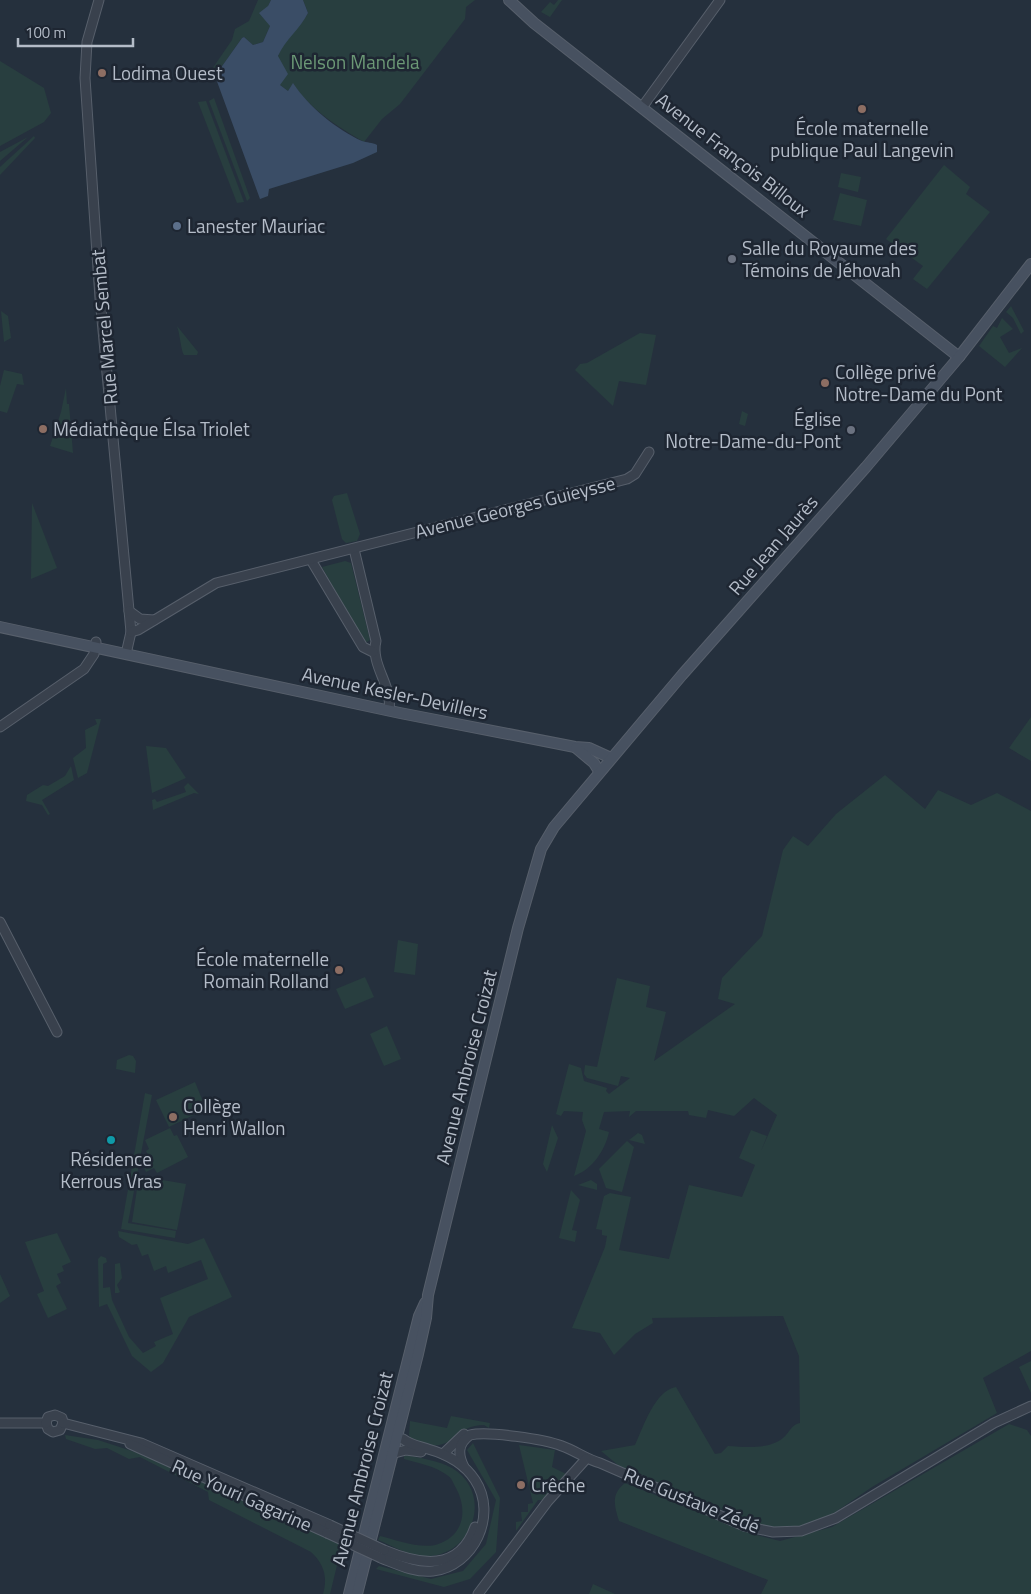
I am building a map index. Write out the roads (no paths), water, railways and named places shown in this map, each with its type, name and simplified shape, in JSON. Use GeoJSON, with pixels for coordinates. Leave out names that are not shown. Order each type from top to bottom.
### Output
{"type":"FeatureCollection","features":[{"type":"Feature","properties":{"kind":"main road","name":"Avenue François Billoux"},"geometry":{"type":"LineString","coordinates":[[509,0],[534,23],[959,357]]}},
{"type":"Feature","properties":{"kind":"main road","name":"Rue Jean Jaurès"},"geometry":{"type":"LineString","coordinates":[[541,849],[554,827],[599,771],[959,357],[1031,264]]}},
{"type":"Feature","properties":{"kind":"main road","name":"Avenue Kesler-Devillers"},"geometry":{"type":"LineString","coordinates":[[0,620],[95,645]]}},
{"type":"Feature","properties":{"kind":"main road","name":"Avenue Kesler-Devillers"},"geometry":{"type":"LineString","coordinates":[[0,627],[95,645],[389,710],[575,747],[590,748],[611,758]]}},
{"type":"Feature","properties":{"kind":"main road"},"geometry":{"type":"LineString","coordinates":[[575,747],[594,763],[599,771]]}},
{"type":"Feature","properties":{"kind":"main road","name":"Avenue Ambroise Croizat"},"geometry":{"type":"LineString","coordinates":[[358,1594],[395,1443],[396,1426],[419,1316],[428,1295],[516,936],[541,849]]}},
{"type":"Feature","properties":{"kind":"main road","name":"Avenue Ambroise Croizat"},"geometry":{"type":"LineString","coordinates":[[349,1594],[383,1458],[395,1443]]}},
{"type":"Feature","properties":{"kind":"street","name":"Rue Marcel Sembat"},"geometry":{"type":"LineString","coordinates":[[98,0],[87,42],[85,78],[100,298],[131,632],[127,652]]}},
{"type":"Feature","properties":{"kind":"street"},"geometry":{"type":"LineString","coordinates":[[642,106],[720,0]]}},
{"type":"Feature","properties":{"kind":"street","name":"Avenue Georges Guieysse"},"geometry":{"type":"LineString","coordinates":[[131,632],[138,630],[216,583],[627,480],[634,474],[648,452]]}},
{"type":"Feature","properties":{"kind":"street"},"geometry":{"type":"LineString","coordinates":[[354,549],[376,641],[373,652],[387,690],[389,710]]}},
{"type":"Feature","properties":{"kind":"street"},"geometry":{"type":"LineString","coordinates":[[311,560],[362,647],[373,652]]}},
{"type":"Feature","properties":{"kind":"street"},"geometry":{"type":"LineString","coordinates":[[129,611],[140,619],[154,620]]}},
{"type":"Feature","properties":{"kind":"street"},"geometry":{"type":"LineString","coordinates":[[0,727],[84,669],[94,654],[95,645]]}},
{"type":"Feature","properties":{"kind":"street"},"geometry":{"type":"LineString","coordinates":[[0,922],[57,1032]]}},
{"type":"Feature","properties":{"kind":"street","name":"Rue Gustave Zédé"},"geometry":{"type":"LineString","coordinates":[[507,1436],[557,1444],[579,1453],[586,1459],[600,1463],[744,1526],[773,1532],[801,1530],[836,1518],[994,1423],[1031,1406]]}},
{"type":"Feature","properties":{"kind":"street","name":"Rue Youri Gagarine"},"geometry":{"type":"LineString","coordinates":[[0,1424],[46,1423],[48,1429],[53,1432],[60,1430],[63,1423],[115,1436],[189,1472],[328,1529],[383,1554],[409,1569],[431,1571],[451,1566],[472,1549],[482,1526],[484,1508],[479,1486],[464,1467],[451,1458],[414,1446],[395,1443]]}},
{"type":"Feature","properties":{"kind":"street"},"geometry":{"type":"LineString","coordinates":[[395,1443],[396,1426]]}},
{"type":"Feature","properties":{"kind":"street"},"geometry":{"type":"LineString","coordinates":[[451,1458],[459,1438],[471,1430],[483,1430],[507,1436]]}},
{"type":"Feature","properties":{"kind":"street"},"geometry":{"type":"LineString","coordinates":[[451,1458],[470,1435],[507,1436]]}},
{"type":"Feature","properties":{"kind":"street","name":"Rue Youri Gagarine"},"geometry":{"type":"LineString","coordinates":[[383,1554],[431,1562],[448,1558],[467,1544],[478,1517],[478,1501],[474,1488],[451,1458],[406,1450],[395,1443]]}},
{"type":"Feature","properties":{"kind":"street"},"geometry":{"type":"LineString","coordinates":[[478,1594],[548,1501],[575,1474],[586,1459]]}},
{"type":"Feature","properties":{"kind":"water"},"geometry":{"type":"Polygon","coordinates":[[[271,0],[303,0],[308,13],[278,56],[288,74],[280,85],[288,91],[293,83],[315,109],[333,124],[362,141],[377,145],[377,152],[353,163],[269,189],[268,196],[260,199],[215,76],[242,38],[244,37],[253,45],[263,42],[270,26],[259,13],[268,6],[271,0]]]}},
{"type":"Feature","properties":{"kind":"place","name":"Lodima Ouest"},"geometry":{"type":"Point","coordinates":[102,73]}},
{"type":"Feature","properties":{"kind":"place","name":"École maternelle publique Paul Langevin"},"geometry":{"type":"Point","coordinates":[862,109]}},
{"type":"Feature","properties":{"kind":"place","name":"Lanester Mauriac"},"geometry":{"type":"Point","coordinates":[177,226]}},
{"type":"Feature","properties":{"kind":"place","name":"Salle du Royaume des Témoins de Jéhovah"},"geometry":{"type":"Point","coordinates":[732,259]}},
{"type":"Feature","properties":{"kind":"place","name":"Collège privé Notre-Dame du Pont"},"geometry":{"type":"Point","coordinates":[825,383]}},
{"type":"Feature","properties":{"kind":"place","name":"Médiathèque Élsa Triolet"},"geometry":{"type":"Point","coordinates":[43,429]}},
{"type":"Feature","properties":{"kind":"place","name":"Église Notre-Dame-du-Pont"},"geometry":{"type":"Point","coordinates":[851,430]}},
{"type":"Feature","properties":{"kind":"place","name":"École maternelle Romain Rolland"},"geometry":{"type":"Point","coordinates":[339,970]}},
{"type":"Feature","properties":{"kind":"place","name":"Collège Henri Wallon"},"geometry":{"type":"Point","coordinates":[173,1117]}},
{"type":"Feature","properties":{"kind":"place","name":"Résidence Kerrous Vras"},"geometry":{"type":"Point","coordinates":[111,1140]}},
{"type":"Feature","properties":{"kind":"place","name":"Crêche"},"geometry":{"type":"Point","coordinates":[521,1485]}},
{"type":"Feature","properties":{"kind":"park label","name":"Nelson Mandela"},"geometry":{"type":"Point","coordinates":[355,62]}}]}
